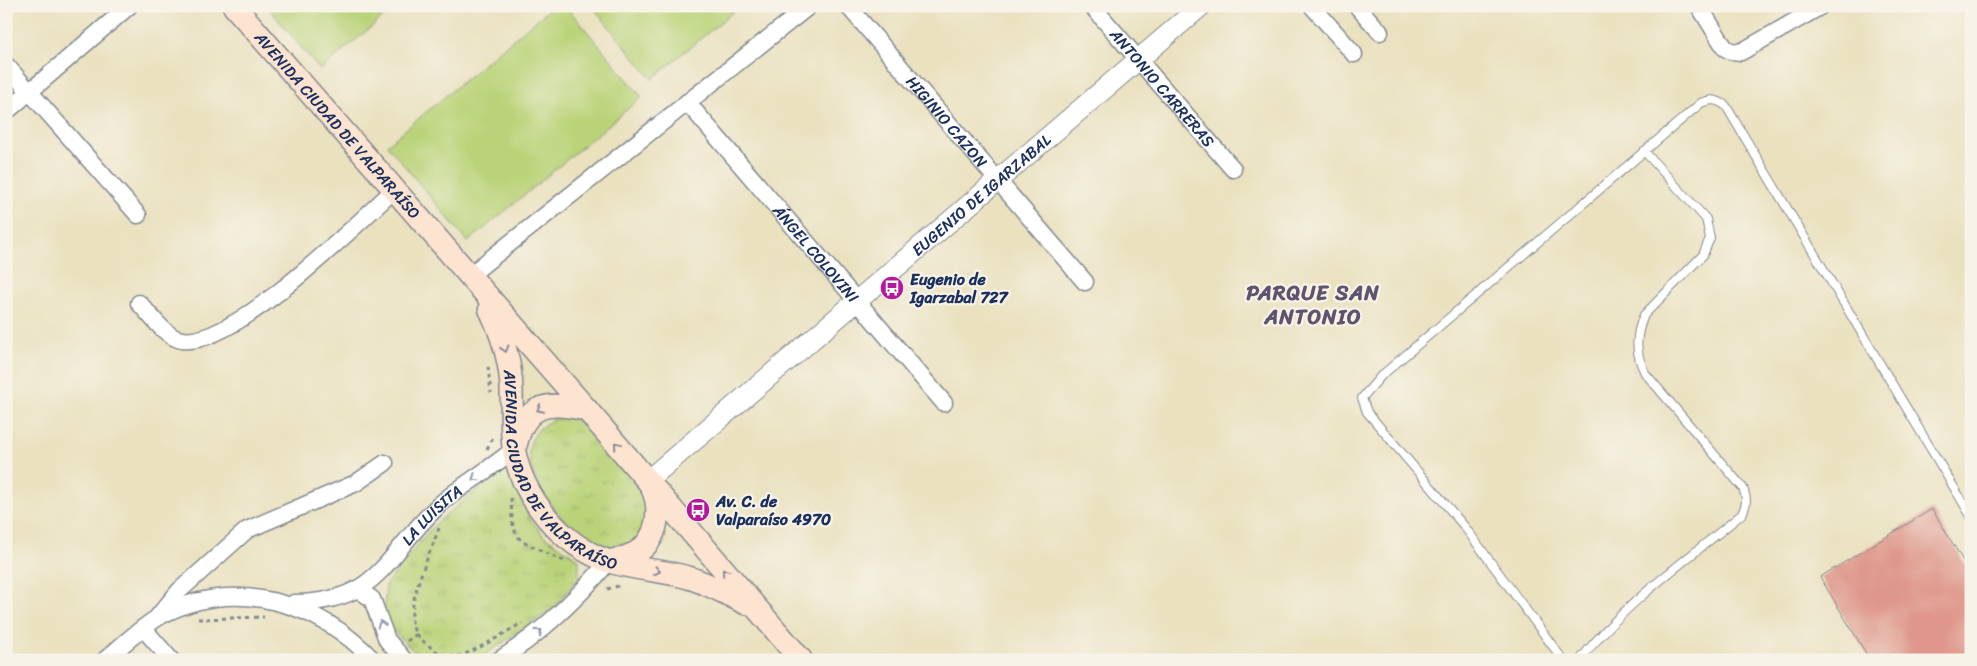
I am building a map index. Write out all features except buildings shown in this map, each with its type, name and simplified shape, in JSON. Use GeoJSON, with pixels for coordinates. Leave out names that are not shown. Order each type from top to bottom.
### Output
{"type":"FeatureCollection","features":[{"type":"Feature","properties":{"kind":"main road","name":"AVENIDA CIUDAD DE VALPARAÍSO"},"geometry":{"type":"LineString","coordinates":[[234,6],[587,410],[801,660]]}},
{"type":"Feature","properties":{"kind":"main road","name":"AVENIDA CIUDAD DE VALPARAÍSO"},"geometry":{"type":"LineString","coordinates":[[475,281],[499,328],[508,358],[514,450],[530,492],[548,519],[566,537],[609,561],[690,578],[718,589],[757,609]]}},
{"type":"Feature","properties":{"kind":"main road"},"geometry":{"type":"LineString","coordinates":[[514,450],[522,423],[533,412],[546,405],[587,410]]}},
{"type":"Feature","properties":{"kind":"main road"},"geometry":{"type":"LineString","coordinates":[[609,561],[638,552],[652,534],[658,519],[657,499],[647,481]]}},
{"type":"Feature","properties":{"kind":"street"},"geometry":{"type":"LineString","coordinates":[[6,112],[129,6]]}},
{"type":"Feature","properties":{"kind":"street"},"geometry":{"type":"LineString","coordinates":[[475,281],[688,102],[809,6]]}},
{"type":"Feature","properties":{"kind":"street","name":"HIGINIO CAZON"},"geometry":{"type":"LineString","coordinates":[[848,6],[1084,282]]}},
{"type":"Feature","properties":{"kind":"street","name":"ANTONIO CARRERAS"},"geometry":{"type":"LineString","coordinates":[[1092,6],[1233,169]]}},
{"type":"Feature","properties":{"kind":"street","name":"EUGENIO DE IGARZABAL"},"geometry":{"type":"LineString","coordinates":[[647,481],[1201,6]]}},
{"type":"Feature","properties":{"kind":"street"},"geometry":{"type":"LineString","coordinates":[[1312,6],[1354,54]]}},
{"type":"Feature","properties":{"kind":"street"},"geometry":{"type":"LineString","coordinates":[[1357,6],[1380,32]]}},
{"type":"Feature","properties":{"kind":"street"},"geometry":{"type":"LineString","coordinates":[[1699,6],[1721,43],[1731,52],[1741,52],[1750,49],[1820,6]]}},
{"type":"Feature","properties":{"kind":"street"},"geometry":{"type":"LineString","coordinates":[[6,65],[138,215]]}},
{"type":"Feature","properties":{"kind":"street","name":"ÁNGEL COLOVINI"},"geometry":{"type":"LineString","coordinates":[[688,102],[944,403]]}},
{"type":"Feature","properties":{"kind":"street"},"geometry":{"type":"LineString","coordinates":[[139,303],[169,334],[180,340],[191,341],[206,338],[240,321],[265,304],[394,190]]}},
{"type":"Feature","properties":{"kind":"street","name":"LA LUISITA"},"geometry":{"type":"LineString","coordinates":[[284,603],[320,602],[340,598],[358,590],[382,571],[413,531],[438,506],[514,450]]}},
{"type":"Feature","properties":{"kind":"street"},"geometry":{"type":"LineString","coordinates":[[106,660],[149,624],[179,591],[246,530],[356,483],[385,463]]}},
{"type":"Feature","properties":{"kind":"street"},"geometry":{"type":"LineString","coordinates":[[499,660],[533,638],[560,615],[609,561]]}},
{"type":"Feature","properties":{"kind":"street"},"geometry":{"type":"LineString","coordinates":[[358,590],[372,599],[387,640],[404,660]]}},
{"type":"Feature","properties":{"kind":"street","name":"LA LUISITA"},"geometry":{"type":"LineString","coordinates":[[149,624],[182,607],[225,596],[267,599],[306,610],[339,630],[373,660]]}},
{"type":"Feature","properties":{"kind":"street"},"geometry":{"type":"LineString","coordinates":[[339,630],[334,611],[340,598]]}},
{"type":"Feature","properties":{"kind":"street"},"geometry":{"type":"LineString","coordinates":[[149,624],[170,660]]}},
{"type":"Feature","properties":{"kind":"lane"},"geometry":{"type":"LineString","coordinates":[[1562,660],[1464,526],[1367,412],[1362,398],[1380,376],[1701,103],[1708,100],[1719,100],[1726,106],[1971,516]]}},
{"type":"Feature","properties":{"kind":"lane"},"geometry":{"type":"LineString","coordinates":[[1580,660],[1595,640],[1626,610],[1742,514],[1746,505],[1747,497],[1743,488],[1645,373],[1638,359],[1636,345],[1644,315],[1703,255],[1710,238],[1706,219],[1644,151]]}},
{"type":"Feature","properties":{"kind":"path"},"geometry":{"type":"LineString","coordinates":[[488,362],[492,400]]}},
{"type":"Feature","properties":{"kind":"path"},"geometry":{"type":"LineString","coordinates":[[482,454],[489,447],[494,435]]}},
{"type":"Feature","properties":{"kind":"path"},"geometry":{"type":"LineString","coordinates":[[510,494],[514,532],[517,538],[585,572],[606,590],[611,586],[630,586]]}},
{"type":"Feature","properties":{"kind":"path"},"geometry":{"type":"LineString","coordinates":[[438,506],[446,522],[439,528],[432,550],[420,575],[412,620],[414,631],[436,652],[449,656],[464,654],[524,622]]}},
{"type":"Feature","properties":{"kind":"path"},"geometry":{"type":"LineString","coordinates":[[192,620],[267,617]]}},
{"type":"Feature","properties":{"kind":"path"},"geometry":{"type":"LineString","coordinates":[[517,626],[533,638]]}},
{"type":"Feature","properties":{"kind":"green space"},"geometry":{"type":"Polygon","coordinates":[[[267,6],[396,6],[320,70],[267,6]]]}},
{"type":"Feature","properties":{"kind":"green space"},"geometry":{"type":"Polygon","coordinates":[[[553,6],[566,6],[642,97],[468,242],[387,145],[553,6]]]}},
{"type":"Feature","properties":{"kind":"green space"},"geometry":{"type":"Polygon","coordinates":[[[592,6],[740,6],[652,79],[592,6]]]}},
{"type":"Feature","properties":{"kind":"green space"},"geometry":{"type":"Polygon","coordinates":[[[564,416],[574,419],[583,425],[644,494],[648,509],[646,524],[641,533],[624,545],[604,545],[584,537],[565,521],[549,502],[536,481],[530,460],[532,438],[543,426],[564,416]]]}},
{"type":"Feature","properties":{"kind":"green space"},"geometry":{"type":"Polygon","coordinates":[[[503,470],[511,473],[529,517],[544,536],[579,559],[579,577],[554,608],[477,660],[423,660],[392,630],[384,611],[386,584],[434,525],[503,470]]]}},
{"type":"Feature","properties":{"kind":"place","name":"Eugenio de Igarzabal 727"},"geometry":{"type":"Point","coordinates":[892,288]}},
{"type":"Feature","properties":{"kind":"place","name":"Av. C. de Valparaíso 4970"},"geometry":{"type":"Point","coordinates":[698,510]}},
{"type":"Feature","properties":{"kind":"district","name":"PARQUE SAN ANTONIO"},"geometry":{"type":"Point","coordinates":[1313,305]}}]}
